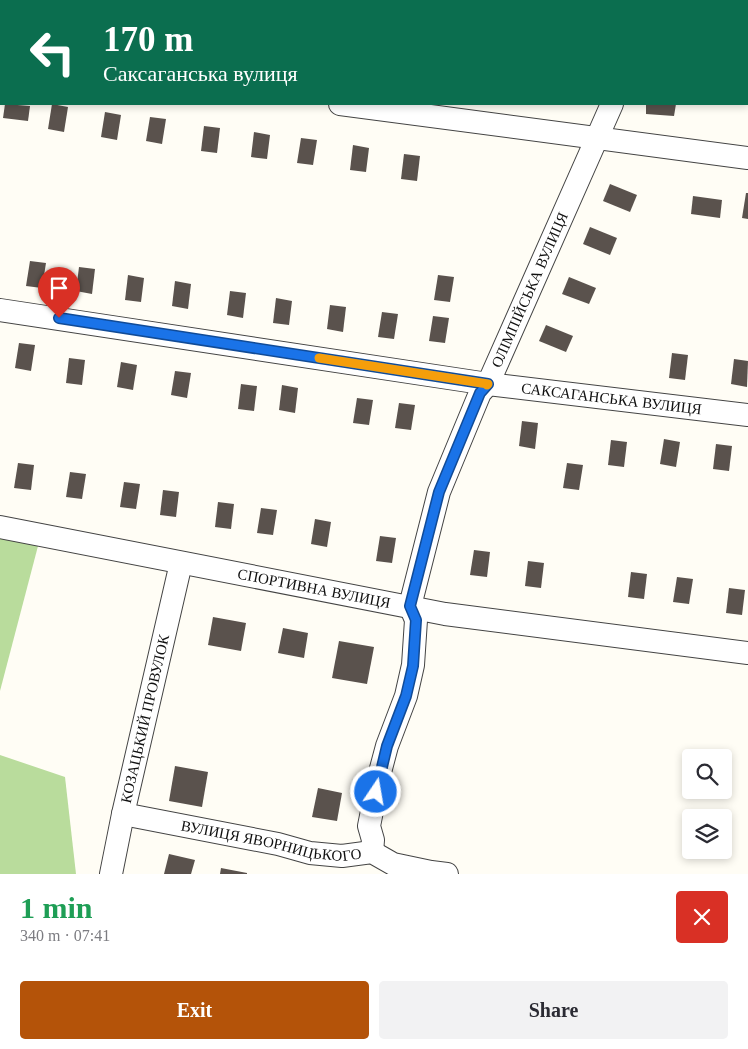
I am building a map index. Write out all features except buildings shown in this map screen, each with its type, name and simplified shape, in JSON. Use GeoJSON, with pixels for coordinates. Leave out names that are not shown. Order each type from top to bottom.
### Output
{"type":"FeatureCollection","features":[{"type":"Feature","properties":{"kind":"street"},"geometry":{"type":"LineString","coordinates":[[347,105],[748,158]]}},
{"type":"Feature","properties":{"kind":"street","name":"ОЛІМПІЙСЬКА ВУЛИЦЯ"},"geometry":{"type":"LineString","coordinates":[[372,852],[373,840],[369,826],[387,746],[406,696],[413,666],[416,620],[410,606],[439,492],[480,393],[488,384],[612,105]]}},
{"type":"Feature","properties":{"kind":"street","name":"САКСАГАНСЬКА ВУЛИЦЯ"},"geometry":{"type":"LineString","coordinates":[[0,310],[488,384],[748,415]]}},
{"type":"Feature","properties":{"kind":"street","name":"СПОРТИВНА ВУЛИЦЯ"},"geometry":{"type":"LineString","coordinates":[[0,527],[446,614],[748,653]]}},
{"type":"Feature","properties":{"kind":"street","name":"КОЗАЦЬКИЙ ПРОВУЛОК"},"geometry":{"type":"LineString","coordinates":[[111,874],[181,563]]}},
{"type":"Feature","properties":{"kind":"street","name":"ВУЛИЦЯ ЯВОРНИЦЬКОГО"},"geometry":{"type":"LineString","coordinates":[[123,814],[278,844],[310,853],[342,856],[372,852],[393,864],[447,874]]}},
{"type":"Feature","properties":{"kind":"green space"},"geometry":{"type":"Polygon","coordinates":[[[0,537],[38,546],[0,691],[0,537]]]}},
{"type":"Feature","properties":{"kind":"green space"},"geometry":{"type":"Polygon","coordinates":[[[0,755],[65,777],[76,874],[0,874],[0,755]]]}},
{"type":"Feature","properties":{"kind":"slow traffic"},"geometry":{"type":"LineString","coordinates":[[319,358],[487,385]]}},
{"type":"Feature","properties":{"kind":"route"},"geometry":{"type":"LineString","coordinates":[[59,318],[488,384],[480,393],[439,492],[410,606],[416,620],[413,666],[406,696],[387,746],[376,792]]}}]}
